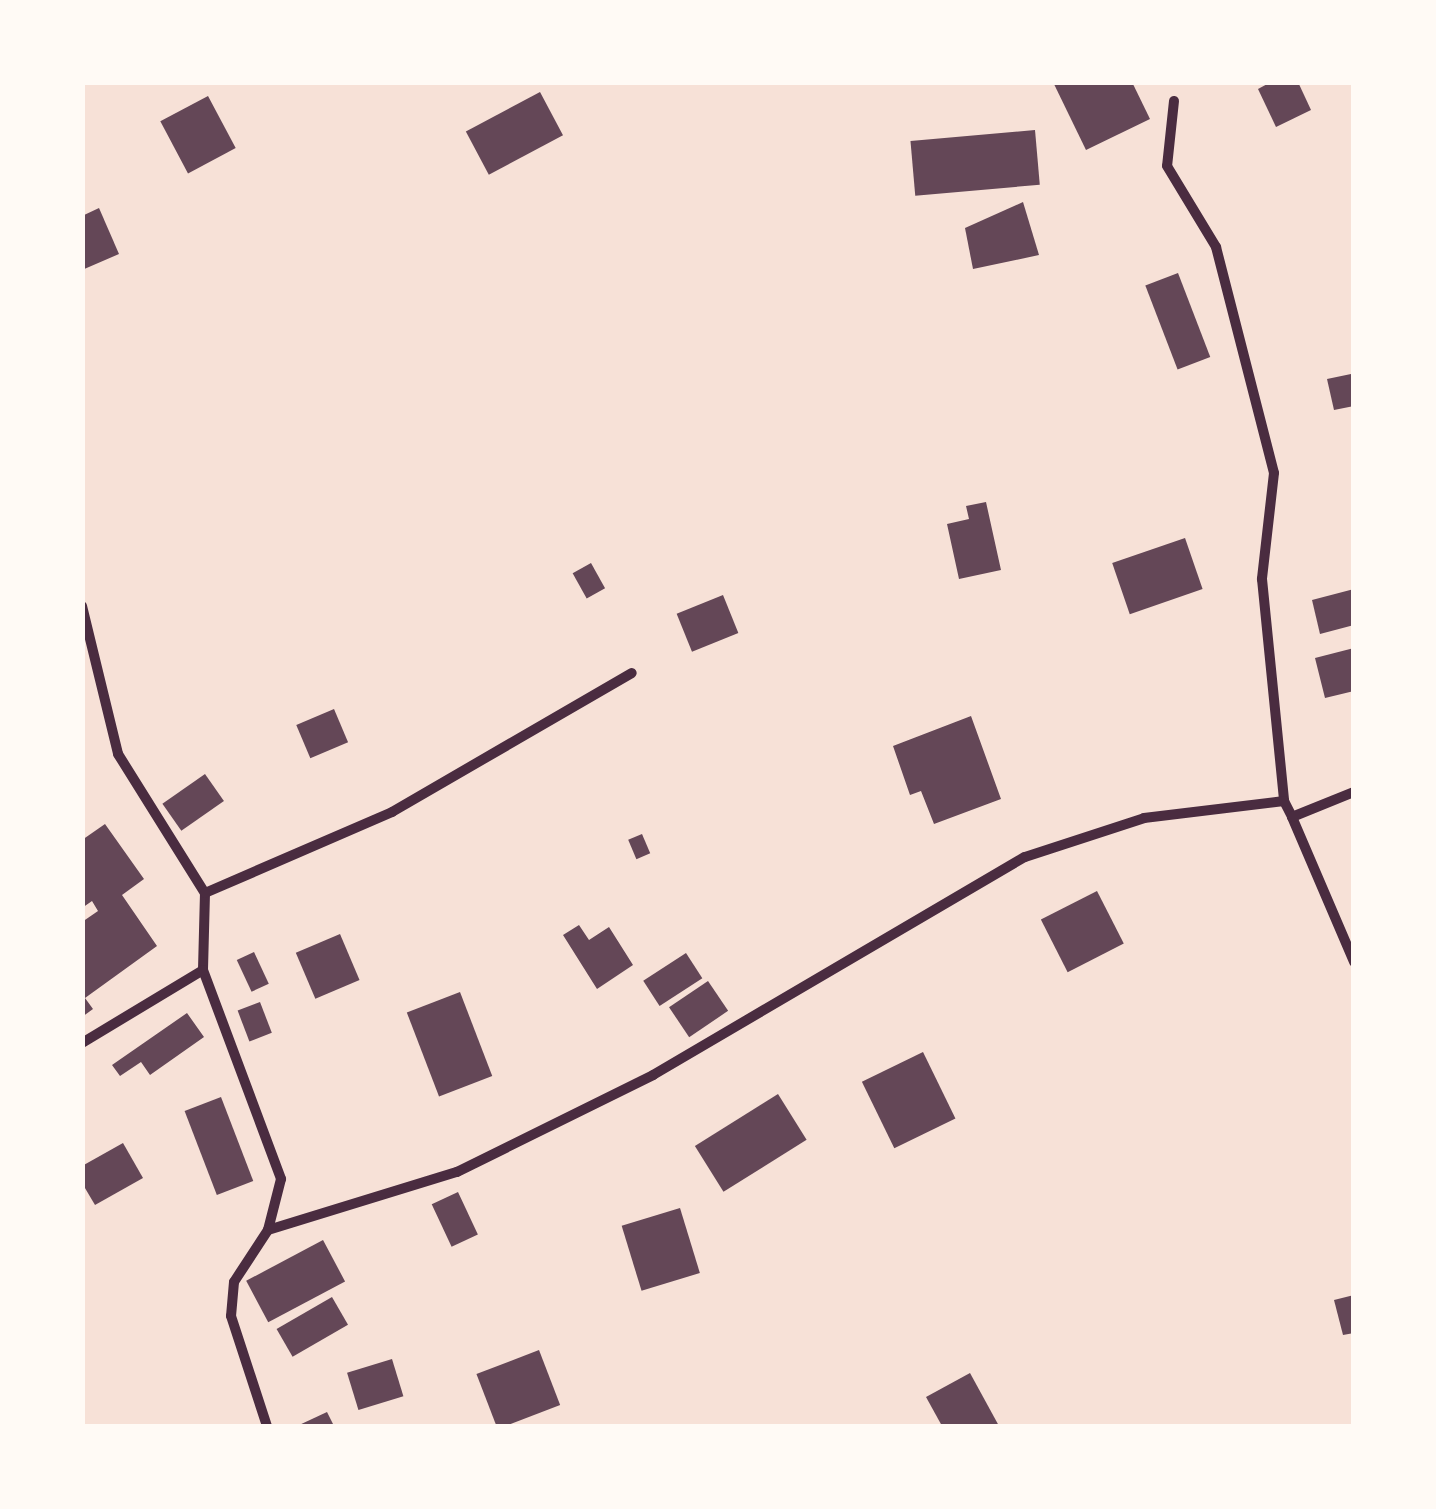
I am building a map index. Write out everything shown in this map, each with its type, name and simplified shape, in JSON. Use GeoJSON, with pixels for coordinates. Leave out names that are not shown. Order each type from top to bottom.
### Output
{"type":"FeatureCollection","features":[{"type":"Feature","properties":{"kind":"street"},"geometry":{"type":"LineString","coordinates":[[1174,102],[1166,166],[1216,247],[1274,473],[1262,579],[1284,801],[1354,962]]}},
{"type":"Feature","properties":{"kind":"street"},"geometry":{"type":"LineString","coordinates":[[82,606],[118,754],[205,893],[203,970],[281,1179],[268,1230],[234,1282],[231,1316],[268,1426]]}},
{"type":"Feature","properties":{"kind":"street"},"geometry":{"type":"LineString","coordinates":[[205,893],[392,812],[632,673]]}},
{"type":"Feature","properties":{"kind":"street"},"geometry":{"type":"LineString","coordinates":[[1292,818],[1354,792]]}},
{"type":"Feature","properties":{"kind":"street"},"geometry":{"type":"LineString","coordinates":[[268,1230],[458,1172],[654,1075],[1025,857],[1144,818],[1284,801]]}},
{"type":"Feature","properties":{"kind":"street"},"geometry":{"type":"LineString","coordinates":[[82,1043],[203,970]]}},
{"type":"Feature","properties":{"kind":"building"},"geometry":{"type":"Polygon","coordinates":[[[1053,82],[1132,82],[1150,119],[1086,150],[1053,82]]]}},
{"type":"Feature","properties":{"kind":"building"},"geometry":{"type":"Polygon","coordinates":[[[1271,82],[1298,82],[1311,110],[1276,127],[1258,89],[1271,82]]]}},
{"type":"Feature","properties":{"kind":"building"},"geometry":{"type":"Polygon","coordinates":[[[540,92],[563,135],[489,175],[466,131],[540,92]]]}},
{"type":"Feature","properties":{"kind":"building"},"geometry":{"type":"Polygon","coordinates":[[[208,96],[236,148],[188,173],[160,121],[208,96]]]}},
{"type":"Feature","properties":{"kind":"building"},"geometry":{"type":"Polygon","coordinates":[[[1035,130],[1040,185],[915,196],[910,141],[1035,130]]]}},
{"type":"Feature","properties":{"kind":"building"},"geometry":{"type":"Polygon","coordinates":[[[1023,202],[1039,255],[973,269],[965,228],[1023,202]]]}},
{"type":"Feature","properties":{"kind":"building"},"geometry":{"type":"Polygon","coordinates":[[[99,208],[119,254],[82,270],[82,216],[99,208]]]}},
{"type":"Feature","properties":{"kind":"building"},"geometry":{"type":"Polygon","coordinates":[[[1178,273],[1210,357],[1178,370],[1145,286],[1178,273]]]}},
{"type":"Feature","properties":{"kind":"building"},"geometry":{"type":"Polygon","coordinates":[[[1351,374],[1354,406],[1334,410],[1327,379],[1351,374]]]}},
{"type":"Feature","properties":{"kind":"building"},"geometry":{"type":"Polygon","coordinates":[[[986,502],[1001,570],[959,579],[947,524],[969,519],[966,506],[986,502]]]}},
{"type":"Feature","properties":{"kind":"building"},"geometry":{"type":"Polygon","coordinates":[[[1185,538],[1203,589],[1130,614],[1112,563],[1185,538]]]}},
{"type":"Feature","properties":{"kind":"building"},"geometry":{"type":"Polygon","coordinates":[[[591,563],[605,588],[587,599],[573,573],[591,563]]]}},
{"type":"Feature","properties":{"kind":"building"},"geometry":{"type":"Polygon","coordinates":[[[1354,589],[1354,625],[1320,634],[1312,600],[1354,589]]]}},
{"type":"Feature","properties":{"kind":"building"},"geometry":{"type":"Polygon","coordinates":[[[723,595],[738,633],[692,652],[677,614],[723,595]]]}},
{"type":"Feature","properties":{"kind":"building"},"geometry":{"type":"Polygon","coordinates":[[[1354,648],[1354,691],[1325,698],[1315,658],[1354,648]]]}},
{"type":"Feature","properties":{"kind":"building"},"geometry":{"type":"Polygon","coordinates":[[[334,709],[348,742],[310,758],[296,725],[334,709]]]}},
{"type":"Feature","properties":{"kind":"building"},"geometry":{"type":"Polygon","coordinates":[[[971,716],[1001,799],[934,824],[921,791],[910,795],[893,746],[971,716]]]}},
{"type":"Feature","properties":{"kind":"building"},"geometry":{"type":"Polygon","coordinates":[[[205,774],[224,801],[181,831],[162,804],[205,774]]]}},
{"type":"Feature","properties":{"kind":"building"},"geometry":{"type":"Polygon","coordinates":[[[105,824],[144,879],[122,895],[157,946],[85,998],[93,1009],[82,1017],[82,922],[98,911],[92,901],[82,908],[82,840],[105,824]]]}},
{"type":"Feature","properties":{"kind":"building"},"geometry":{"type":"Polygon","coordinates":[[[642,834],[650,853],[636,859],[628,840],[642,834]]]}},
{"type":"Feature","properties":{"kind":"building"},"geometry":{"type":"Polygon","coordinates":[[[1097,891],[1124,944],[1068,972],[1041,920],[1097,891]]]}},
{"type":"Feature","properties":{"kind":"building"},"geometry":{"type":"Polygon","coordinates":[[[579,925],[589,940],[609,927],[633,965],[597,989],[563,935],[579,925]]]}},
{"type":"Feature","properties":{"kind":"building"},"geometry":{"type":"Polygon","coordinates":[[[340,934],[360,980],[315,999],[296,953],[340,934]]]}},
{"type":"Feature","properties":{"kind":"building"},"geometry":{"type":"Polygon","coordinates":[[[254,952],[269,984],[252,992],[237,960],[254,952]]]}},
{"type":"Feature","properties":{"kind":"building"},"geometry":{"type":"Polygon","coordinates":[[[686,953],[702,978],[660,1006],[643,981],[686,953]]]}},
{"type":"Feature","properties":{"kind":"building"},"geometry":{"type":"Polygon","coordinates":[[[708,981],[728,1011],[689,1037],[669,1007],[708,981]]]}},
{"type":"Feature","properties":{"kind":"building"},"geometry":{"type":"Polygon","coordinates":[[[460,992],[492,1076],[439,1096],[407,1012],[460,992]]]}},
{"type":"Feature","properties":{"kind":"building"},"geometry":{"type":"Polygon","coordinates":[[[260,1002],[272,1033],[249,1041],[238,1011],[260,1002]]]}},
{"type":"Feature","properties":{"kind":"building"},"geometry":{"type":"Polygon","coordinates":[[[187,1013],[204,1037],[150,1075],[141,1062],[120,1076],[112,1065],[187,1013]]]}},
{"type":"Feature","properties":{"kind":"building"},"geometry":{"type":"Polygon","coordinates":[[[923,1052],[955,1119],[894,1148],[862,1082],[923,1052]]]}},
{"type":"Feature","properties":{"kind":"building"},"geometry":{"type":"Polygon","coordinates":[[[778,1094],[807,1140],[724,1192],[695,1146],[778,1094]]]}},
{"type":"Feature","properties":{"kind":"building"},"geometry":{"type":"Polygon","coordinates":[[[221,1097],[253,1181],[217,1195],[185,1111],[221,1097]]]}},
{"type":"Feature","properties":{"kind":"building"},"geometry":{"type":"Polygon","coordinates":[[[123,1143],[143,1178],[95,1205],[82,1183],[82,1166],[123,1143]]]}},
{"type":"Feature","properties":{"kind":"building"},"geometry":{"type":"Polygon","coordinates":[[[458,1192],[478,1235],[452,1247],[432,1204],[458,1192]]]}},
{"type":"Feature","properties":{"kind":"building"},"geometry":{"type":"Polygon","coordinates":[[[680,1208],[700,1273],[642,1291],[622,1226],[680,1208]]]}},
{"type":"Feature","properties":{"kind":"building"},"geometry":{"type":"Polygon","coordinates":[[[323,1240],[345,1281],[268,1322],[246,1281],[323,1240]]]}},
{"type":"Feature","properties":{"kind":"building"},"geometry":{"type":"Polygon","coordinates":[[[1354,1295],[1354,1333],[1343,1335],[1334,1300],[1354,1295]]]}},
{"type":"Feature","properties":{"kind":"building"},"geometry":{"type":"Polygon","coordinates":[[[332,1297],[348,1325],[293,1357],[277,1329],[332,1297]]]}},
{"type":"Feature","properties":{"kind":"building"},"geometry":{"type":"Polygon","coordinates":[[[539,1350],[560,1405],[496,1426],[476,1374],[539,1350]]]}},
{"type":"Feature","properties":{"kind":"building"},"geometry":{"type":"Polygon","coordinates":[[[392,1359],[403,1396],[358,1410],[347,1373],[392,1359]]]}},
{"type":"Feature","properties":{"kind":"building"},"geometry":{"type":"Polygon","coordinates":[[[970,1373],[999,1426],[942,1426],[926,1397],[970,1373]]]}},
{"type":"Feature","properties":{"kind":"building"},"geometry":{"type":"Polygon","coordinates":[[[327,1412],[334,1426],[297,1426],[327,1412]]]}}]}
